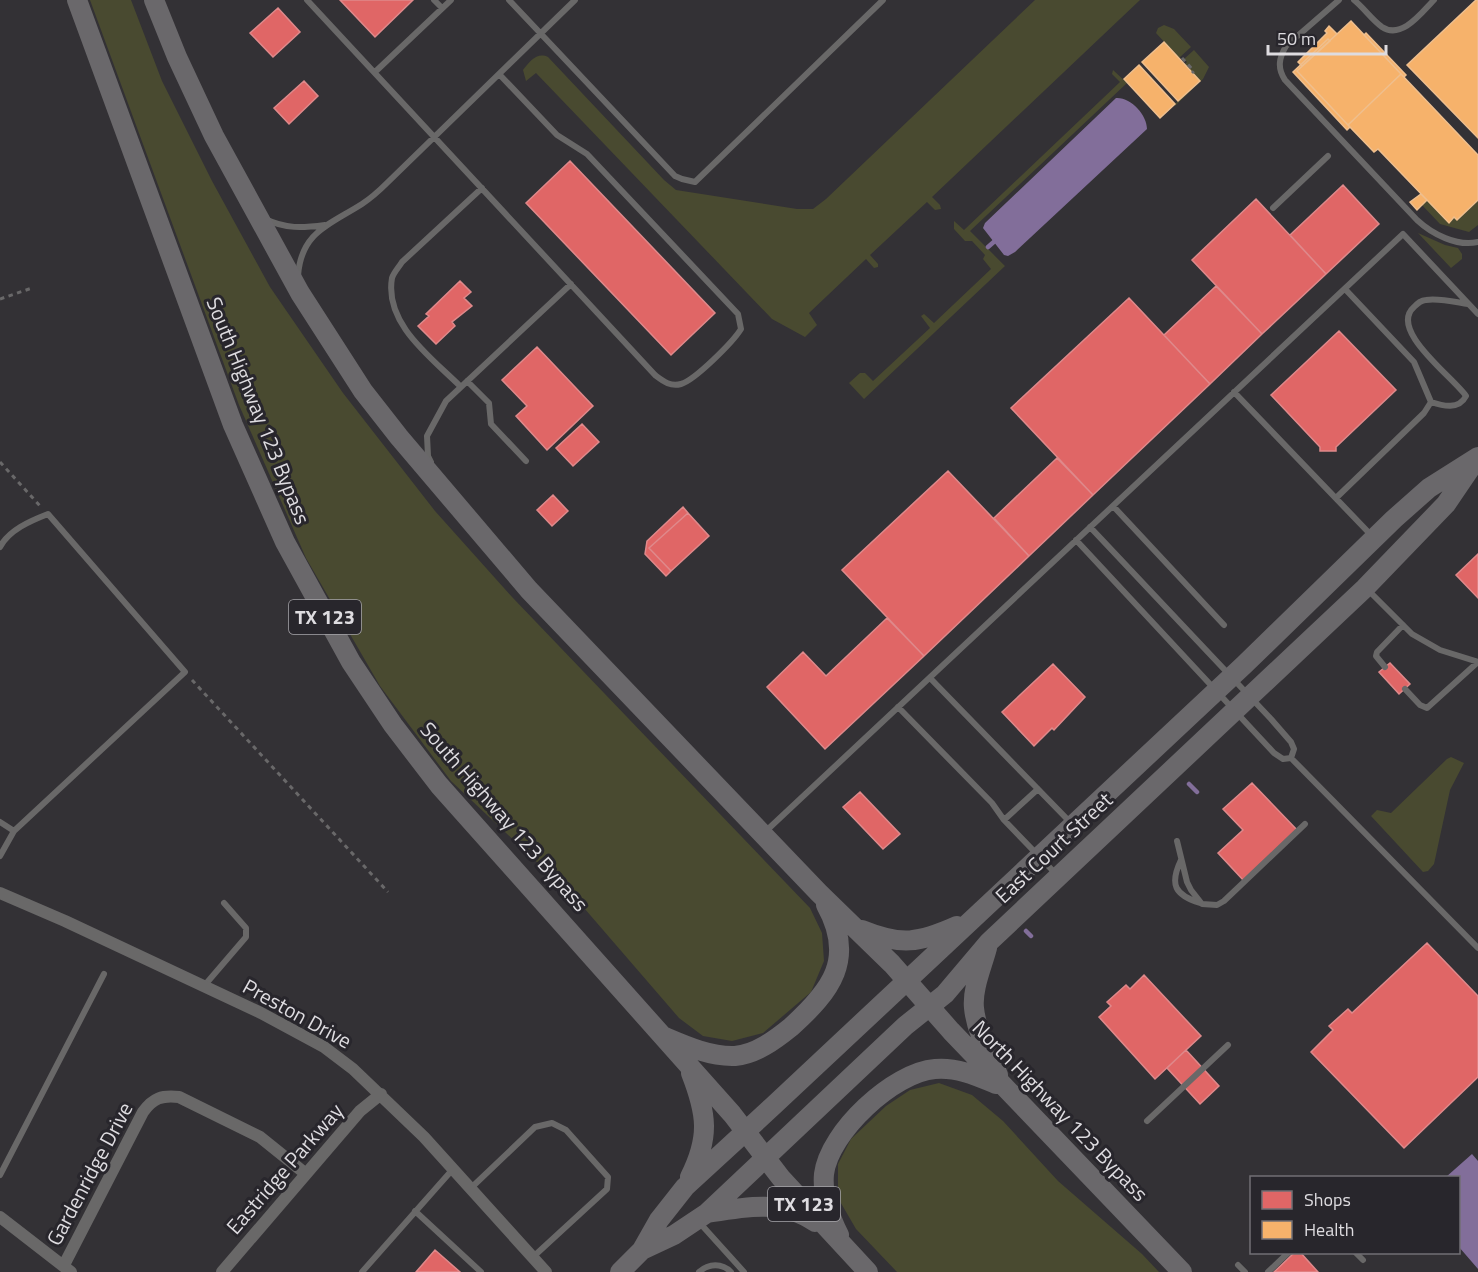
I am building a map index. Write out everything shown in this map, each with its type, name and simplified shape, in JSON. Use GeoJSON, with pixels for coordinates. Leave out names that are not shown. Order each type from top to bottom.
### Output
{"type":"FeatureCollection","features":[{"type":"Feature","properties":{"kind":"main road","name":"South Highway 123 Bypass"},"geometry":{"type":"LineString","coordinates":[[77,0],[233,426],[285,542],[351,662],[393,725],[439,784],[549,906],[745,1131]]}},
{"type":"Feature","properties":{"kind":"main road"},"geometry":{"type":"LineString","coordinates":[[154,0],[177,57],[214,136],[254,211],[326,336],[363,391],[443,490],[529,590],[819,893],[906,980]]}},
{"type":"Feature","properties":{"kind":"main road","name":"East Court Street"},"geometry":{"type":"LineString","coordinates":[[620,1272],[642,1250],[659,1220],[685,1187],[1231,677],[1374,538],[1430,488],[1478,457]]}},
{"type":"Feature","properties":{"kind":"main road","name":"East Court Street"},"geometry":{"type":"LineString","coordinates":[[642,1250],[674,1235],[702,1217],[905,1026],[945,994],[989,942],[1365,588],[1446,504],[1478,457]]}},
{"type":"Feature","properties":{"kind":"main road"},"geometry":{"type":"LineString","coordinates":[[659,1034],[680,1044],[718,1055],[736,1056],[754,1051],[776,1039],[800,1019],[830,987],[837,970],[837,930],[819,893]]}},
{"type":"Feature","properties":{"kind":"main road"},"geometry":{"type":"LineString","coordinates":[[855,927],[884,939],[906,942],[936,936],[971,920]]}},
{"type":"Feature","properties":{"kind":"main road"},"geometry":{"type":"LineString","coordinates":[[989,942],[976,986],[974,1007],[980,1030],[1004,1088]]}},
{"type":"Feature","properties":{"kind":"main road","name":"North Highway 123 Bypass"},"geometry":{"type":"LineString","coordinates":[[906,980],[1004,1088],[1182,1272]]}},
{"type":"Feature","properties":{"kind":"main road"},"geometry":{"type":"LineString","coordinates":[[685,1187],[698,1162],[706,1132],[698,1091],[688,1065]]}},
{"type":"Feature","properties":{"kind":"main road"},"geometry":{"type":"LineString","coordinates":[[839,1242],[827,1204],[824,1175],[829,1154],[844,1131],[864,1110],[891,1086],[914,1073],[935,1069],[958,1070],[975,1074],[1004,1088]]}},
{"type":"Feature","properties":{"kind":"main road","name":"TX 123"},"geometry":{"type":"LineString","coordinates":[[745,1131],[839,1242],[868,1272]]}},
{"type":"Feature","properties":{"kind":"main road"},"geometry":{"type":"LineString","coordinates":[[702,1217],[738,1208],[766,1206],[787,1209],[807,1216],[839,1242]]}},
{"type":"Feature","properties":{"kind":"street","name":"Preston Drive"},"geometry":{"type":"LineString","coordinates":[[0,892],[261,1013],[324,1047],[381,1094],[453,1168],[546,1272]]}},
{"type":"Feature","properties":{"kind":"street","name":"Eastridge Parkway"},"geometry":{"type":"LineString","coordinates":[[222,1272],[360,1111],[381,1094]]}},
{"type":"Feature","properties":{"kind":"street","name":"Gardenridge Drive"},"geometry":{"type":"LineString","coordinates":[[67,1268],[143,1112],[158,1097],[168,1095],[180,1097],[247,1129],[306,1174]]}},
{"type":"Feature","properties":{"kind":"street"},"geometry":{"type":"LineString","coordinates":[[0,1217],[67,1268]]}},
{"type":"Feature","properties":{"kind":"lane"},"geometry":{"type":"LineString","coordinates":[[307,0],[655,375],[667,384],[680,384],[690,379],[735,340],[741,329],[738,314],[587,154],[557,135],[499,74]]}},
{"type":"Feature","properties":{"kind":"lane"},"geometry":{"type":"LineString","coordinates":[[434,0],[442,8]]}},
{"type":"Feature","properties":{"kind":"lane"},"geometry":{"type":"LineString","coordinates":[[375,72],[451,0]]}},
{"type":"Feature","properties":{"kind":"lane"},"geometry":{"type":"LineString","coordinates":[[509,0],[675,176],[682,180],[695,182],[883,0]]}},
{"type":"Feature","properties":{"kind":"lane"},"geometry":{"type":"LineString","coordinates":[[300,293],[297,279],[298,263],[309,239],[326,225],[372,196],[575,0]]}},
{"type":"Feature","properties":{"kind":"lane"},"geometry":{"type":"LineString","coordinates":[[1339,0],[1286,46],[1281,55],[1280,72],[1417,220],[1433,233],[1443,237],[1469,243],[1478,242]]}},
{"type":"Feature","properties":{"kind":"lane"},"geometry":{"type":"LineString","coordinates":[[1354,0],[1382,27],[1390,30],[1406,27],[1434,0]]}},
{"type":"Feature","properties":{"kind":"lane"},"geometry":{"type":"LineString","coordinates":[[1273,208],[1328,156]]}},
{"type":"Feature","properties":{"kind":"lane"},"geometry":{"type":"LineString","coordinates":[[458,389],[403,328],[393,300],[393,276],[402,262],[482,188]]}},
{"type":"Feature","properties":{"kind":"lane"},"geometry":{"type":"LineString","coordinates":[[254,211],[261,217],[285,227],[326,225]]}},
{"type":"Feature","properties":{"kind":"lane"},"geometry":{"type":"LineString","coordinates":[[762,834],[1403,234],[1478,314]]}},
{"type":"Feature","properties":{"kind":"lane"},"geometry":{"type":"LineString","coordinates":[[443,490],[428,456],[427,436],[446,401],[571,284]]}},
{"type":"Feature","properties":{"kind":"lane"},"geometry":{"type":"LineString","coordinates":[[1345,289],[1414,362],[1431,402],[1440,405],[1457,405],[1466,396],[1413,338],[1407,317],[1410,310],[1420,301],[1427,299],[1469,304]]}},
{"type":"Feature","properties":{"kind":"lane"},"geometry":{"type":"LineString","coordinates":[[467,381],[489,403],[491,424],[526,461]]}},
{"type":"Feature","properties":{"kind":"lane"},"geometry":{"type":"LineString","coordinates":[[1234,392],[1374,538]]}},
{"type":"Feature","properties":{"kind":"lane"},"geometry":{"type":"LineString","coordinates":[[1335,498],[1424,413],[1431,402]]}},
{"type":"Feature","properties":{"kind":"lane"},"geometry":{"type":"LineString","coordinates":[[1113,506],[1224,625]]}},
{"type":"Feature","properties":{"kind":"lane"},"geometry":{"type":"LineString","coordinates":[[0,548],[3,541],[26,523],[48,514],[185,672],[14,831],[0,856]]}},
{"type":"Feature","properties":{"kind":"lane"},"geometry":{"type":"LineString","coordinates":[[1090,527],[1291,742],[1294,749],[1291,758]]}},
{"type":"Feature","properties":{"kind":"lane"},"geometry":{"type":"LineString","coordinates":[[1076,540],[1274,753],[1283,759],[1291,758]]}},
{"type":"Feature","properties":{"kind":"lane"},"geometry":{"type":"LineString","coordinates":[[1365,588],[1412,634],[1440,650],[1478,662]]}},
{"type":"Feature","properties":{"kind":"lane"},"geometry":{"type":"LineString","coordinates":[[1385,668],[1376,656],[1377,652],[1403,625]]}},
{"type":"Feature","properties":{"kind":"lane"},"geometry":{"type":"LineString","coordinates":[[1405,689],[1420,705],[1427,708],[1478,662]]}},
{"type":"Feature","properties":{"kind":"lane"},"geometry":{"type":"LineString","coordinates":[[930,678],[1073,825]]}},
{"type":"Feature","properties":{"kind":"lane"},"geometry":{"type":"LineString","coordinates":[[898,707],[992,803],[1004,820],[1059,877]]}},
{"type":"Feature","properties":{"kind":"lane"},"geometry":{"type":"LineString","coordinates":[[1291,758],[1478,948]]}},
{"type":"Feature","properties":{"kind":"lane"},"geometry":{"type":"LineString","coordinates":[[1004,820],[1038,789]]}},
{"type":"Feature","properties":{"kind":"lane"},"geometry":{"type":"LineString","coordinates":[[0,822],[14,831]]}},
{"type":"Feature","properties":{"kind":"lane"},"geometry":{"type":"LineString","coordinates":[[1181,860],[1174,874],[1175,886],[1186,898],[1202,904],[1218,904],[1224,901],[1305,824]]}},
{"type":"Feature","properties":{"kind":"lane"},"geometry":{"type":"LineString","coordinates":[[1177,841],[1191,891],[1202,904]]}},
{"type":"Feature","properties":{"kind":"lane"},"geometry":{"type":"LineString","coordinates":[[204,986],[246,937],[246,928],[224,903]]}},
{"type":"Feature","properties":{"kind":"lane"},"geometry":{"type":"LineString","coordinates":[[0,1175],[104,974]]}},
{"type":"Feature","properties":{"kind":"lane"},"geometry":{"type":"LineString","coordinates":[[1147,1121],[1228,1046]]}},
{"type":"Feature","properties":{"kind":"lane"},"geometry":{"type":"LineString","coordinates":[[471,1188],[535,1127],[552,1123],[566,1130],[609,1177],[607,1189],[533,1258]]}},
{"type":"Feature","properties":{"kind":"lane"},"geometry":{"type":"LineString","coordinates":[[362,1272],[453,1168]]}},
{"type":"Feature","properties":{"kind":"lane"},"geometry":{"type":"LineString","coordinates":[[416,1211],[481,1272]]}},
{"type":"Feature","properties":{"kind":"lane"},"geometry":{"type":"LineString","coordinates":[[702,1217],[744,1272]]}},
{"type":"Feature","properties":{"kind":"lane"},"geometry":{"type":"LineString","coordinates":[[1268,1272],[1287,1254]]}},
{"type":"Feature","properties":{"kind":"lane"},"geometry":{"type":"LineString","coordinates":[[1357,1254],[1363,1260]]}},
{"type":"Feature","properties":{"kind":"lane"},"geometry":{"type":"LineString","coordinates":[[699,1272],[705,1267],[717,1264],[731,1272]]}},
{"type":"Feature","properties":{"kind":"lane"},"geometry":{"type":"LineString","coordinates":[[1238,1265],[1245,1272]]}},
{"type":"Feature","properties":{"kind":"path"},"geometry":{"type":"LineString","coordinates":[[1182,58],[1194,71],[1192,73]]}},
{"type":"Feature","properties":{"kind":"path"},"geometry":{"type":"LineString","coordinates":[[0,299],[32,288]]}},
{"type":"Feature","properties":{"kind":"path"},"geometry":{"type":"LineString","coordinates":[[0,462],[48,514]]}},
{"type":"Feature","properties":{"kind":"path"},"geometry":{"type":"LineString","coordinates":[[185,672],[388,892]]}},
{"type":"Feature","properties":{"kind":"green space"},"geometry":{"type":"Polygon","coordinates":[[[90,0],[131,0],[162,81],[212,181],[270,287],[343,393],[435,511],[513,598],[810,908],[822,933],[824,961],[811,992],[763,1033],[732,1041],[703,1036],[679,1018],[578,901],[451,781],[380,686],[306,558],[239,405],[90,0]]]}},
{"type":"Feature","properties":{"kind":"green space"},"geometry":{"type":"Polygon","coordinates":[[[1035,0],[1140,0],[932,197],[941,209],[935,210],[927,202],[870,255],[878,267],[874,268],[866,259],[809,313],[817,325],[805,337],[772,319],[536,73],[526,81],[523,70],[537,57],[548,57],[676,190],[797,209],[813,209],[1035,0]]]}},
{"type":"Feature","properties":{"kind":"green space"},"geometry":{"type":"Polygon","coordinates":[[[1164,25],[1174,29],[1191,47],[1179,58],[1156,33],[1158,28],[1164,25]]]}},
{"type":"Feature","properties":{"kind":"green space"},"geometry":{"type":"Polygon","coordinates":[[[1194,50],[1209,67],[1203,79],[1175,106],[1200,81],[1185,64],[1187,62],[1184,59],[1194,50]]]}},
{"type":"Feature","properties":{"kind":"green space"},"geometry":{"type":"Polygon","coordinates":[[[1113,70],[1127,83],[970,231],[1005,266],[864,399],[849,383],[860,373],[865,373],[873,381],[930,328],[921,316],[924,314],[934,323],[991,269],[983,259],[985,255],[972,241],[965,241],[954,229],[954,221],[964,230],[1120,82],[1112,74],[1113,70]]]}},
{"type":"Feature","properties":{"kind":"green space"},"geometry":{"type":"Polygon","coordinates":[[[1427,200],[1449,222],[1454,217],[1458,220],[1478,200],[1478,225],[1469,232],[1440,224],[1421,204],[1427,200]]]}},
{"type":"Feature","properties":{"kind":"green space"},"geometry":{"type":"Polygon","coordinates":[[[1418,233],[1458,248],[1462,259],[1451,268],[1418,233]]]}},
{"type":"Feature","properties":{"kind":"green space"},"geometry":{"type":"Polygon","coordinates":[[[1451,757],[1464,763],[1450,790],[1434,864],[1428,871],[1423,872],[1371,816],[1377,810],[1391,813],[1451,757]]]}},
{"type":"Feature","properties":{"kind":"green space"},"geometry":{"type":"Polygon","coordinates":[[[939,1083],[972,1095],[1003,1121],[1058,1181],[1142,1254],[1159,1272],[897,1272],[856,1229],[838,1198],[838,1164],[851,1139],[886,1106],[910,1090],[939,1083]]]}},
{"type":"Feature","properties":{"kind":"shaded area"},"geometry":{"type":"Polygon","coordinates":[[[1116,98],[1127,100],[1137,108],[1144,118],[1147,129],[1015,252],[1008,256],[1004,255],[983,228],[985,223],[1116,98]]]}},
{"type":"Feature","properties":{"kind":"shaded area"},"geometry":{"type":"Polygon","coordinates":[[[1472,1154],[1478,1161],[1478,1269],[1460,1248],[1460,1176],[1447,1176],[1472,1154]]]}},
{"type":"Feature","properties":{"kind":"building: Shops"},"geometry":{"type":"Polygon","coordinates":[[[340,0],[413,0],[375,37],[340,0]]]}},
{"type":"Feature","properties":{"kind":"building: Shops"},"geometry":{"type":"Polygon","coordinates":[[[278,8],[300,32],[273,57],[250,33],[278,8]]]}},
{"type":"Feature","properties":{"kind":"building: Shops"},"geometry":{"type":"Polygon","coordinates":[[[304,81],[318,96],[289,124],[274,108],[304,81]]]}},
{"type":"Feature","properties":{"kind":"building: Shops"},"geometry":{"type":"Polygon","coordinates":[[[570,161],[715,313],[671,355],[526,203],[570,161]]]}},
{"type":"Feature","properties":{"kind":"building: Shops"},"geometry":{"type":"Polygon","coordinates":[[[1343,185],[1379,224],[1326,274],[1290,235],[1343,185]]]}},
{"type":"Feature","properties":{"kind":"building: Shops"},"geometry":{"type":"Polygon","coordinates":[[[1256,199],[1326,274],[1262,334],[1192,260],[1256,199]]]}},
{"type":"Feature","properties":{"kind":"building: Shops"},"geometry":{"type":"Polygon","coordinates":[[[460,281],[471,292],[464,298],[472,306],[452,322],[455,326],[436,344],[418,326],[429,316],[426,314],[460,281]]]}},
{"type":"Feature","properties":{"kind":"building: Shops"},"geometry":{"type":"Polygon","coordinates":[[[1216,286],[1262,334],[1210,384],[1164,335],[1216,286]]]}},
{"type":"Feature","properties":{"kind":"building: Shops"},"geometry":{"type":"Polygon","coordinates":[[[1129,298],[1210,384],[1093,495],[1011,408],[1129,298]]]}},
{"type":"Feature","properties":{"kind":"building: Shops"},"geometry":{"type":"Polygon","coordinates":[[[1339,331],[1396,390],[1336,447],[1336,451],[1320,451],[1320,447],[1271,395],[1339,331]]]}},
{"type":"Feature","properties":{"kind":"building: Shops"},"geometry":{"type":"Polygon","coordinates":[[[537,347],[593,406],[547,450],[516,416],[527,406],[502,380],[537,347]]]}},
{"type":"Feature","properties":{"kind":"building: Shops"},"geometry":{"type":"Polygon","coordinates":[[[582,424],[599,442],[573,466],[556,448],[582,424]]]}},
{"type":"Feature","properties":{"kind":"building: Shops"},"geometry":{"type":"Polygon","coordinates":[[[1057,458],[1093,495],[1029,556],[994,518],[1057,458]]]}},
{"type":"Feature","properties":{"kind":"building: Shops"},"geometry":{"type":"Polygon","coordinates":[[[948,471],[1029,556],[924,656],[842,570],[948,471]]]}},
{"type":"Feature","properties":{"kind":"building: Shops"},"geometry":{"type":"Polygon","coordinates":[[[553,495],[568,511],[552,526],[537,510],[553,495]]]}},
{"type":"Feature","properties":{"kind":"building: Shops"},"geometry":{"type":"Polygon","coordinates":[[[683,507],[688,513],[649,548],[671,571],[666,576],[645,554],[647,541],[683,507]]]}},
{"type":"Feature","properties":{"kind":"building: Shops"},"geometry":{"type":"Polygon","coordinates":[[[688,513],[709,536],[671,571],[649,548],[688,513]]]}},
{"type":"Feature","properties":{"kind":"building: Shops"},"geometry":{"type":"Polygon","coordinates":[[[1478,554],[1478,598],[1456,575],[1478,554]]]}},
{"type":"Feature","properties":{"kind":"building: Shops"},"geometry":{"type":"Polygon","coordinates":[[[887,618],[924,656],[825,749],[767,687],[803,652],[826,676],[887,618]]]}},
{"type":"Feature","properties":{"kind":"building: Shops"},"geometry":{"type":"Polygon","coordinates":[[[1390,663],[1410,684],[1399,694],[1379,672],[1390,663]]]}},
{"type":"Feature","properties":{"kind":"building: Shops"},"geometry":{"type":"Polygon","coordinates":[[[1053,664],[1085,697],[1054,730],[1052,728],[1034,746],[1002,712],[1053,664]]]}},
{"type":"Feature","properties":{"kind":"building: Shops"},"geometry":{"type":"Polygon","coordinates":[[[1252,783],[1298,831],[1244,881],[1218,853],[1243,830],[1223,809],[1252,783]]]}},
{"type":"Feature","properties":{"kind":"building: Shops"},"geometry":{"type":"Polygon","coordinates":[[[860,792],[900,834],[883,849],[843,807],[860,792]]]}},
{"type":"Feature","properties":{"kind":"building: Shops"},"geometry":{"type":"Polygon","coordinates":[[[1427,943],[1478,996],[1478,1077],[1404,1148],[1311,1052],[1333,1030],[1329,1026],[1348,1009],[1352,1013],[1427,943]]]}},
{"type":"Feature","properties":{"kind":"building: Shops"},"geometry":{"type":"Polygon","coordinates":[[[1144,975],[1201,1036],[1155,1079],[1099,1017],[1111,1006],[1107,1002],[1126,985],[1130,989],[1144,975]]]}},
{"type":"Feature","properties":{"kind":"building: Shops"},"geometry":{"type":"Polygon","coordinates":[[[1186,1050],[1219,1086],[1200,1104],[1167,1068],[1186,1050]]]}},
{"type":"Feature","properties":{"kind":"building: Shops"},"geometry":{"type":"Polygon","coordinates":[[[435,1250],[460,1272],[416,1272],[435,1250]]]}},
{"type":"Feature","properties":{"kind":"building: Shops"},"geometry":{"type":"Polygon","coordinates":[[[1293,1254],[1302,1254],[1318,1272],[1274,1272],[1293,1254]]]}},
{"type":"Feature","properties":{"kind":"building: Health"},"geometry":{"type":"Polygon","coordinates":[[[1478,0],[1478,138],[1407,65],[1478,0]]]}},
{"type":"Feature","properties":{"kind":"building: Health"},"geometry":{"type":"Polygon","coordinates":[[[1351,21],[1401,74],[1348,125],[1297,71],[1351,21]]]}},
{"type":"Feature","properties":{"kind":"building: Health"},"geometry":{"type":"Polygon","coordinates":[[[1329,26],[1337,34],[1302,66],[1298,62],[1327,33],[1325,31],[1329,26]]]}},
{"type":"Feature","properties":{"kind":"building: Health"},"geometry":{"type":"Polygon","coordinates":[[[1366,33],[1406,75],[1404,77],[1364,35],[1366,33]]]}},
{"type":"Feature","properties":{"kind":"building: Health"},"geometry":{"type":"Polygon","coordinates":[[[1328,39],[1330,41],[1297,71],[1350,127],[1347,130],[1293,72],[1328,39]]]}},
{"type":"Feature","properties":{"kind":"building: Health"},"geometry":{"type":"Polygon","coordinates":[[[1164,42],[1200,81],[1178,101],[1142,62],[1164,42]]]}},
{"type":"Feature","properties":{"kind":"building: Health"},"geometry":{"type":"Polygon","coordinates":[[[1139,65],[1175,104],[1160,118],[1124,79],[1139,65]]]}},
{"type":"Feature","properties":{"kind":"building: Health"},"geometry":{"type":"Polygon","coordinates":[[[1401,74],[1478,155],[1478,200],[1457,220],[1454,217],[1449,223],[1378,149],[1374,152],[1348,125],[1401,74]]]}},
{"type":"Feature","properties":{"kind":"building: Health"},"geometry":{"type":"Polygon","coordinates":[[[1421,194],[1427,200],[1417,210],[1410,202],[1421,194]]]}},
{"type":"Feature","properties":{"kind":"waterway"},"geometry":{"type":"LineString","coordinates":[[988,247],[996,240]]}},
{"type":"Feature","properties":{"kind":"waterway"},"geometry":{"type":"LineString","coordinates":[[1189,784],[1197,792]]}},
{"type":"Feature","properties":{"kind":"waterway"},"geometry":{"type":"LineString","coordinates":[[1026,931],[1031,936]]}}]}
